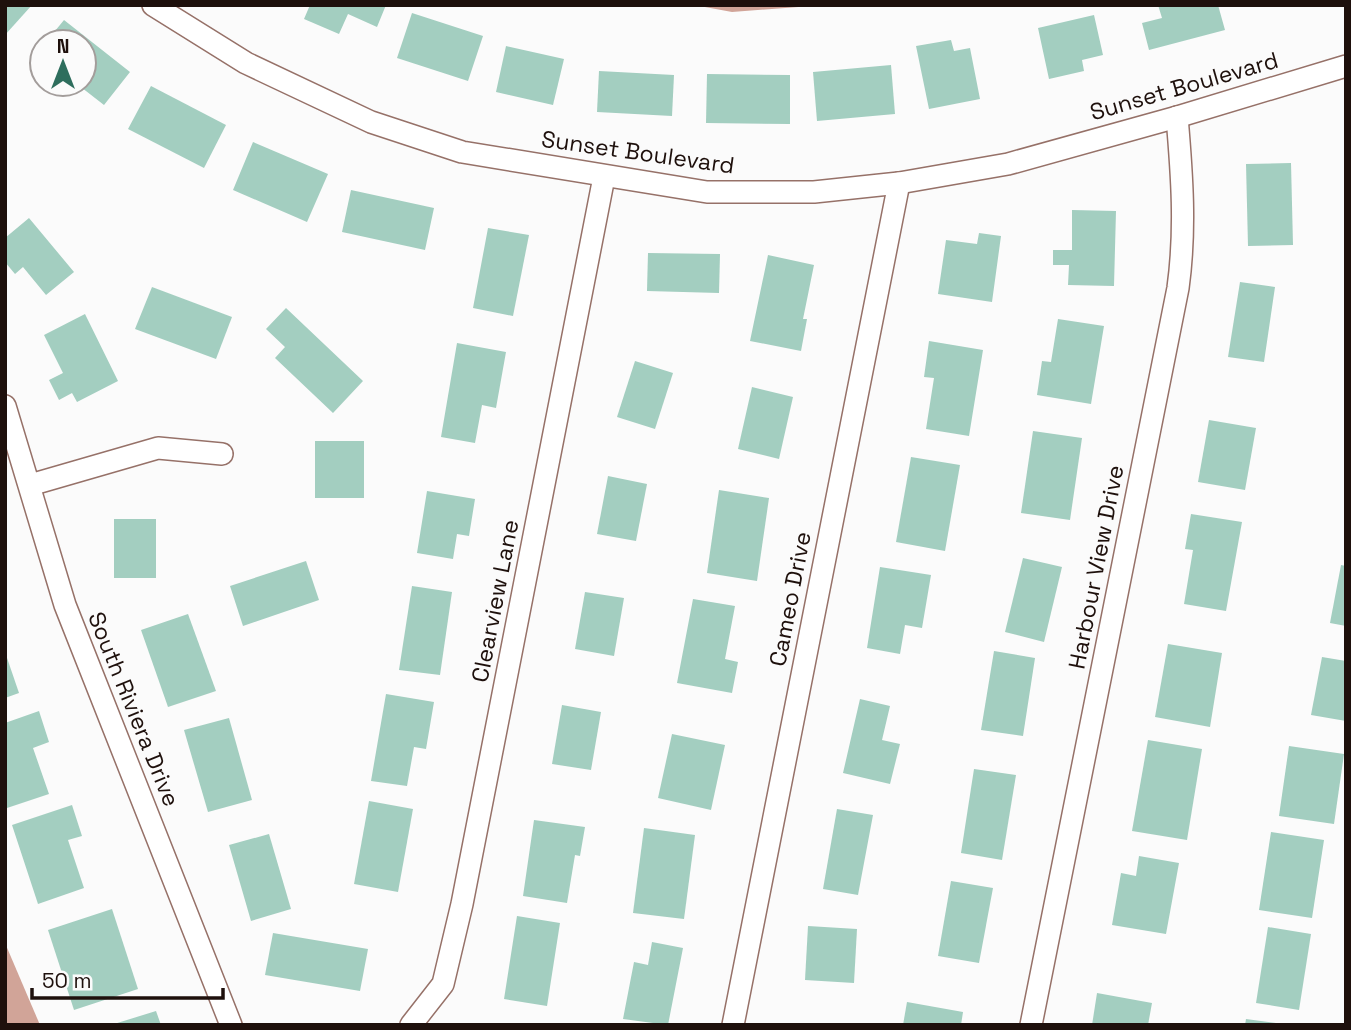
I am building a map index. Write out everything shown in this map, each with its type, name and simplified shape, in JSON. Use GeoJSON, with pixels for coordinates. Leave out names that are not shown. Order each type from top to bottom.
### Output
{"type":"FeatureCollection","features":[{"type":"Feature","properties":{"kind":"street","name":"Sunset Boulevard"},"geometry":{"type":"LineString","coordinates":[[153,5],[246,64],[372,122],[462,152],[707,192],[814,192],[899,183],[1007,164],[1346,66]]}},
{"type":"Feature","properties":{"kind":"street","name":"Harbour View Drive"},"geometry":{"type":"LineString","coordinates":[[1031,1025],[1178,288],[1184,242],[1184,209],[1177,117]]}},
{"type":"Feature","properties":{"kind":"street","name":"Clearview Lane"},"geometry":{"type":"LineString","coordinates":[[411,1025],[443,984],[462,904],[604,177]]}},
{"type":"Feature","properties":{"kind":"street","name":"Cameo Drive"},"geometry":{"type":"LineString","coordinates":[[733,1025],[899,183]]}},
{"type":"Feature","properties":{"kind":"street","name":"South Riviera Drive"},"geometry":{"type":"LineString","coordinates":[[5,406],[65,605],[231,1025]]}},
{"type":"Feature","properties":{"kind":"street"},"geometry":{"type":"LineString","coordinates":[[30,485],[158,448],[222,454]]}},
{"type":"Feature","properties":{"kind":"shaded area"},"geometry":{"type":"Polygon","coordinates":[[[694,5],[825,5],[732,12],[694,5]]]}},
{"type":"Feature","properties":{"kind":"shaded area"},"geometry":{"type":"Polygon","coordinates":[[[5,943],[40,1025],[5,1025],[5,943]]]}},
{"type":"Feature","properties":{"kind":"building"},"geometry":{"type":"Polygon","coordinates":[[[5,5],[32,5],[5,35],[5,5]]]}},
{"type":"Feature","properties":{"kind":"building"},"geometry":{"type":"Polygon","coordinates":[[[310,5],[386,5],[377,27],[348,14],[339,34],[304,19],[310,5]]]}},
{"type":"Feature","properties":{"kind":"building"},"geometry":{"type":"Polygon","coordinates":[[[1158,5],[1218,5],[1225,30],[1149,50],[1142,23],[1162,18],[1158,5]]]}},
{"type":"Feature","properties":{"kind":"building"},"geometry":{"type":"Polygon","coordinates":[[[412,13],[483,36],[468,81],[397,58],[412,13]]]}},
{"type":"Feature","properties":{"kind":"building"},"geometry":{"type":"Polygon","coordinates":[[[1094,15],[1103,55],[1082,60],[1084,71],[1049,79],[1038,28],[1094,15]]]}},
{"type":"Feature","properties":{"kind":"building"},"geometry":{"type":"Polygon","coordinates":[[[64,20],[74,28],[57,28],[64,20]]]}},
{"type":"Feature","properties":{"kind":"building"},"geometry":{"type":"Polygon","coordinates":[[[951,40],[954,51],[970,48],[980,99],[929,109],[916,46],[951,40]]]}},
{"type":"Feature","properties":{"kind":"building"},"geometry":{"type":"Polygon","coordinates":[[[506,46],[564,59],[553,105],[496,92],[506,46]]]}},
{"type":"Feature","properties":{"kind":"building"},"geometry":{"type":"Polygon","coordinates":[[[98,47],[130,72],[104,105],[95,98],[98,98],[98,47]]]}},
{"type":"Feature","properties":{"kind":"building"},"geometry":{"type":"Polygon","coordinates":[[[891,65],[895,114],[817,121],[813,72],[891,65]]]}},
{"type":"Feature","properties":{"kind":"building"},"geometry":{"type":"Polygon","coordinates":[[[599,71],[674,75],[672,116],[597,112],[599,71]]]}},
{"type":"Feature","properties":{"kind":"building"},"geometry":{"type":"Polygon","coordinates":[[[707,74],[790,75],[790,124],[706,123],[707,74]]]}},
{"type":"Feature","properties":{"kind":"building"},"geometry":{"type":"Polygon","coordinates":[[[151,86],[226,125],[204,168],[128,129],[151,86]]]}},
{"type":"Feature","properties":{"kind":"building"},"geometry":{"type":"Polygon","coordinates":[[[253,142],[328,174],[307,222],[233,190],[253,142]]]}},
{"type":"Feature","properties":{"kind":"building"},"geometry":{"type":"Polygon","coordinates":[[[1291,163],[1293,245],[1248,246],[1246,164],[1291,163]]]}},
{"type":"Feature","properties":{"kind":"building"},"geometry":{"type":"Polygon","coordinates":[[[351,190],[434,208],[425,250],[342,232],[351,190]]]}},
{"type":"Feature","properties":{"kind":"building"},"geometry":{"type":"Polygon","coordinates":[[[1072,210],[1116,211],[1114,286],[1068,285],[1069,265],[1053,265],[1053,250],[1072,250],[1072,210]]]}},
{"type":"Feature","properties":{"kind":"building"},"geometry":{"type":"Polygon","coordinates":[[[29,218],[74,272],[46,295],[23,267],[15,274],[5,262],[5,238],[29,218]]]}},
{"type":"Feature","properties":{"kind":"building"},"geometry":{"type":"Polygon","coordinates":[[[488,228],[529,235],[513,316],[473,308],[488,228]]]}},
{"type":"Feature","properties":{"kind":"building"},"geometry":{"type":"Polygon","coordinates":[[[979,233],[1001,236],[992,302],[938,294],[946,240],[977,244],[979,233]]]}},
{"type":"Feature","properties":{"kind":"building"},"geometry":{"type":"Polygon","coordinates":[[[648,253],[720,254],[719,293],[647,291],[648,253]]]}},
{"type":"Feature","properties":{"kind":"building"},"geometry":{"type":"Polygon","coordinates":[[[768,255],[814,265],[803,319],[807,319],[801,351],[750,341],[768,255]]]}},
{"type":"Feature","properties":{"kind":"building"},"geometry":{"type":"Polygon","coordinates":[[[1240,282],[1275,287],[1264,362],[1228,357],[1240,282]]]}},
{"type":"Feature","properties":{"kind":"building"},"geometry":{"type":"Polygon","coordinates":[[[152,287],[232,317],[216,359],[135,329],[152,287]]]}},
{"type":"Feature","properties":{"kind":"building"},"geometry":{"type":"Polygon","coordinates":[[[286,308],[363,381],[333,413],[275,358],[285,347],[266,329],[286,308]]]}},
{"type":"Feature","properties":{"kind":"building"},"geometry":{"type":"Polygon","coordinates":[[[85,314],[118,381],[77,402],[72,393],[59,400],[49,380],[63,373],[44,335],[85,314]]]}},
{"type":"Feature","properties":{"kind":"building"},"geometry":{"type":"Polygon","coordinates":[[[1058,319],[1104,326],[1091,404],[1037,395],[1042,361],[1051,362],[1058,319]]]}},
{"type":"Feature","properties":{"kind":"building"},"geometry":{"type":"Polygon","coordinates":[[[929,341],[983,350],[969,436],[926,429],[934,378],[924,377],[929,341]]]}},
{"type":"Feature","properties":{"kind":"building"},"geometry":{"type":"Polygon","coordinates":[[[457,343],[506,352],[496,408],[482,405],[475,443],[441,437],[457,343]]]}},
{"type":"Feature","properties":{"kind":"building"},"geometry":{"type":"Polygon","coordinates":[[[635,361],[673,373],[655,429],[617,417],[635,361]]]}},
{"type":"Feature","properties":{"kind":"building"},"geometry":{"type":"Polygon","coordinates":[[[752,387],[793,397],[779,459],[738,449],[752,387]]]}},
{"type":"Feature","properties":{"kind":"building"},"geometry":{"type":"Polygon","coordinates":[[[1209,420],[1256,428],[1245,490],[1198,482],[1209,420]]]}},
{"type":"Feature","properties":{"kind":"building"},"geometry":{"type":"Polygon","coordinates":[[[1033,431],[1082,438],[1070,520],[1021,513],[1033,431]]]}},
{"type":"Feature","properties":{"kind":"building"},"geometry":{"type":"Polygon","coordinates":[[[315,441],[364,441],[364,498],[315,498],[315,441]]]}},
{"type":"Feature","properties":{"kind":"building"},"geometry":{"type":"Polygon","coordinates":[[[911,457],[960,465],[945,551],[896,542],[911,457]]]}},
{"type":"Feature","properties":{"kind":"building"},"geometry":{"type":"Polygon","coordinates":[[[608,476],[647,484],[636,541],[597,534],[608,476]]]}},
{"type":"Feature","properties":{"kind":"building"},"geometry":{"type":"Polygon","coordinates":[[[719,490],[769,498],[757,581],[707,573],[719,490]]]}},
{"type":"Feature","properties":{"kind":"building"},"geometry":{"type":"Polygon","coordinates":[[[427,491],[475,499],[469,536],[457,534],[453,559],[417,553],[427,491]]]}},
{"type":"Feature","properties":{"kind":"building"},"geometry":{"type":"Polygon","coordinates":[[[1191,514],[1242,522],[1226,611],[1184,604],[1193,550],[1185,549],[1191,514]]]}},
{"type":"Feature","properties":{"kind":"building"},"geometry":{"type":"Polygon","coordinates":[[[114,519],[156,519],[156,578],[114,578],[114,519]]]}},
{"type":"Feature","properties":{"kind":"building"},"geometry":{"type":"Polygon","coordinates":[[[1023,558],[1062,567],[1044,642],[1005,632],[1023,558]]]}},
{"type":"Feature","properties":{"kind":"building"},"geometry":{"type":"Polygon","coordinates":[[[306,561],[319,600],[243,626],[230,586],[306,561]]]}},
{"type":"Feature","properties":{"kind":"building"},"geometry":{"type":"Polygon","coordinates":[[[1341,565],[1346,566],[1346,626],[1330,623],[1341,565]]]}},
{"type":"Feature","properties":{"kind":"building"},"geometry":{"type":"Polygon","coordinates":[[[880,567],[931,575],[922,628],[905,625],[900,654],[867,648],[880,567]]]}},
{"type":"Feature","properties":{"kind":"building"},"geometry":{"type":"Polygon","coordinates":[[[412,586],[452,592],[440,675],[399,670],[412,586]]]}},
{"type":"Feature","properties":{"kind":"building"},"geometry":{"type":"Polygon","coordinates":[[[585,592],[624,598],[614,656],[575,649],[585,592]]]}},
{"type":"Feature","properties":{"kind":"building"},"geometry":{"type":"Polygon","coordinates":[[[693,599],[735,606],[725,659],[738,662],[732,693],[677,683],[693,599]]]}},
{"type":"Feature","properties":{"kind":"building"},"geometry":{"type":"Polygon","coordinates":[[[188,614],[216,691],[168,707],[141,630],[188,614]]]}},
{"type":"Feature","properties":{"kind":"building"},"geometry":{"type":"Polygon","coordinates":[[[1168,644],[1222,653],[1210,727],[1155,717],[1168,644]]]}},
{"type":"Feature","properties":{"kind":"building"},"geometry":{"type":"Polygon","coordinates":[[[994,651],[1035,658],[1023,736],[981,730],[994,651]]]}},
{"type":"Feature","properties":{"kind":"building"},"geometry":{"type":"Polygon","coordinates":[[[5,652],[19,693],[5,698],[5,652]]]}},
{"type":"Feature","properties":{"kind":"building"},"geometry":{"type":"Polygon","coordinates":[[[1322,657],[1346,661],[1346,721],[1311,715],[1322,657]]]}},
{"type":"Feature","properties":{"kind":"building"},"geometry":{"type":"Polygon","coordinates":[[[386,694],[434,702],[426,749],[414,747],[407,786],[371,781],[386,694]]]}},
{"type":"Feature","properties":{"kind":"building"},"geometry":{"type":"Polygon","coordinates":[[[860,699],[890,706],[882,740],[900,744],[890,784],[843,773],[860,699]]]}},
{"type":"Feature","properties":{"kind":"building"},"geometry":{"type":"Polygon","coordinates":[[[562,705],[601,712],[591,770],[552,764],[562,705]]]}},
{"type":"Feature","properties":{"kind":"building"},"geometry":{"type":"Polygon","coordinates":[[[39,711],[49,742],[33,748],[49,794],[7,808],[5,723],[39,711]]]}},
{"type":"Feature","properties":{"kind":"building"},"geometry":{"type":"Polygon","coordinates":[[[229,718],[252,800],[208,812],[184,730],[229,718]]]}},
{"type":"Feature","properties":{"kind":"building"},"geometry":{"type":"Polygon","coordinates":[[[672,734],[725,745],[711,810],[658,798],[672,734]]]}},
{"type":"Feature","properties":{"kind":"building"},"geometry":{"type":"Polygon","coordinates":[[[1148,740],[1202,749],[1187,840],[1132,831],[1148,740]]]}},
{"type":"Feature","properties":{"kind":"building"},"geometry":{"type":"Polygon","coordinates":[[[1289,746],[1344,754],[1334,824],[1279,816],[1289,746]]]}},
{"type":"Feature","properties":{"kind":"building"},"geometry":{"type":"Polygon","coordinates":[[[974,769],[1016,775],[1002,860],[961,853],[974,769]]]}},
{"type":"Feature","properties":{"kind":"building"},"geometry":{"type":"Polygon","coordinates":[[[369,801],[413,809],[398,892],[354,884],[369,801]]]}},
{"type":"Feature","properties":{"kind":"building"},"geometry":{"type":"Polygon","coordinates":[[[72,805],[82,836],[68,840],[84,888],[38,904],[12,825],[72,805]]]}},
{"type":"Feature","properties":{"kind":"building"},"geometry":{"type":"Polygon","coordinates":[[[837,809],[873,815],[858,895],[823,889],[837,809]]]}},
{"type":"Feature","properties":{"kind":"building"},"geometry":{"type":"Polygon","coordinates":[[[534,820],[585,827],[580,856],[575,855],[567,903],[523,896],[534,820]]]}},
{"type":"Feature","properties":{"kind":"building"},"geometry":{"type":"Polygon","coordinates":[[[644,828],[695,835],[684,919],[633,913],[644,828]]]}},
{"type":"Feature","properties":{"kind":"building"},"geometry":{"type":"Polygon","coordinates":[[[1271,832],[1324,840],[1312,918],[1259,910],[1271,832]]]}},
{"type":"Feature","properties":{"kind":"building"},"geometry":{"type":"Polygon","coordinates":[[[269,834],[291,909],[251,921],[229,845],[269,834]]]}},
{"type":"Feature","properties":{"kind":"building"},"geometry":{"type":"Polygon","coordinates":[[[1139,856],[1179,863],[1166,934],[1112,925],[1121,873],[1136,876],[1139,856]]]}},
{"type":"Feature","properties":{"kind":"building"},"geometry":{"type":"Polygon","coordinates":[[[951,881],[993,888],[979,963],[938,956],[951,881]]]}},
{"type":"Feature","properties":{"kind":"building"},"geometry":{"type":"Polygon","coordinates":[[[112,909],[138,989],[74,1010],[48,930],[112,909]]]}},
{"type":"Feature","properties":{"kind":"building"},"geometry":{"type":"Polygon","coordinates":[[[517,916],[560,923],[547,1006],[504,999],[517,916]]]}},
{"type":"Feature","properties":{"kind":"building"},"geometry":{"type":"Polygon","coordinates":[[[808,926],[857,929],[854,983],[805,980],[808,926]]]}},
{"type":"Feature","properties":{"kind":"building"},"geometry":{"type":"Polygon","coordinates":[[[1268,927],[1311,934],[1299,1010],[1256,1003],[1268,927]]]}},
{"type":"Feature","properties":{"kind":"building"},"geometry":{"type":"Polygon","coordinates":[[[273,933],[368,949],[360,991],[265,975],[273,933]]]}},
{"type":"Feature","properties":{"kind":"building"},"geometry":{"type":"Polygon","coordinates":[[[652,942],[683,948],[668,1025],[623,1019],[634,962],[648,965],[652,942]]]}},
{"type":"Feature","properties":{"kind":"building"},"geometry":{"type":"Polygon","coordinates":[[[1097,993],[1152,1003],[1148,1025],[1092,1025],[1097,993]]]}},
{"type":"Feature","properties":{"kind":"building"},"geometry":{"type":"Polygon","coordinates":[[[907,1002],[963,1012],[961,1025],[903,1025],[907,1002]]]}},
{"type":"Feature","properties":{"kind":"building"},"geometry":{"type":"Polygon","coordinates":[[[156,1011],[161,1025],[114,1024],[156,1011]]]}},
{"type":"Feature","properties":{"kind":"building"},"geometry":{"type":"Polygon","coordinates":[[[1246,1019],[1276,1023],[1276,1025],[1245,1025],[1246,1019]]]}}]}
